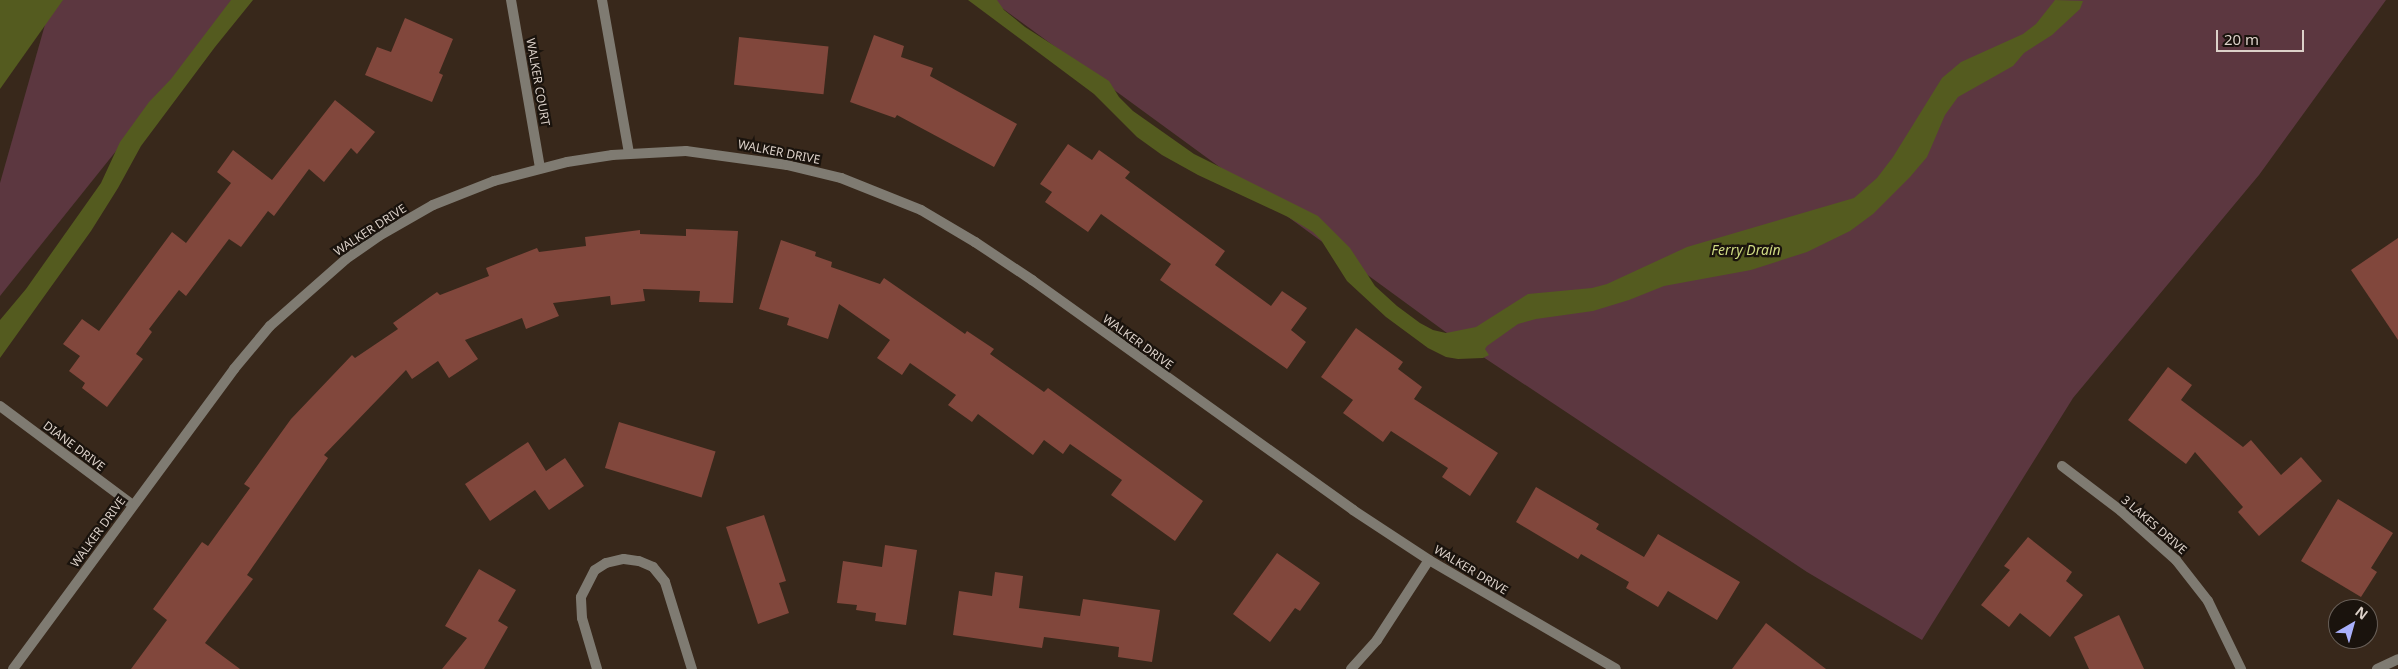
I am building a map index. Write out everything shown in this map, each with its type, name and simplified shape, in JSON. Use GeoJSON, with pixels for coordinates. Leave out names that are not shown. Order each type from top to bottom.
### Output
{"type":"FeatureCollection","features":[{"type":"Feature","properties":{"kind":"street","name":"WALKER COURT"},"geometry":{"type":"LineString","coordinates":[[511,0],[540,168]]}},
{"type":"Feature","properties":{"kind":"street"},"geometry":{"type":"LineString","coordinates":[[602,0],[629,152]]}},
{"type":"Feature","properties":{"kind":"street","name":"WALKER DRIVE"},"geometry":{"type":"LineString","coordinates":[[12,669],[250,349],[303,294],[346,259],[379,236],[433,205],[486,184],[540,168],[629,152],[686,151],[787,164],[840,178],[920,210],[975,242],[1032,280],[1353,510],[1429,560],[1616,669]]}},
{"type":"Feature","properties":{"kind":"street","name":"DIANE DRIVE"},"geometry":{"type":"LineString","coordinates":[[0,406],[133,505]]}},
{"type":"Feature","properties":{"kind":"street","name":"3 LAKES DRIVE"},"geometry":{"type":"LineString","coordinates":[[2062,466],[2121,512],[2176,560],[2208,601],[2242,669]]}},
{"type":"Feature","properties":{"kind":"street"},"geometry":{"type":"LineString","coordinates":[[597,669],[582,618],[581,596],[595,570],[606,562],[624,559],[639,561],[653,567],[665,582],[692,669]]}},
{"type":"Feature","properties":{"kind":"street"},"geometry":{"type":"LineString","coordinates":[[1351,669],[1377,640],[1429,560]]}},
{"type":"Feature","properties":{"kind":"street"},"geometry":{"type":"LineString","coordinates":[[2377,669],[2398,659]]}},
{"type":"Feature","properties":{"kind":"shaded area"},"geometry":{"type":"Polygon","coordinates":[[[52,0],[237,0],[0,296],[0,183],[52,0]]]}},
{"type":"Feature","properties":{"kind":"shaded area"},"geometry":{"type":"Polygon","coordinates":[[[991,0],[2386,0],[2259,175],[2073,398],[1922,640],[1807,572],[1447,333],[991,0]]]}},
{"type":"Feature","properties":{"kind":"water"},"geometry":{"type":"Polygon","coordinates":[[[0,0],[63,0],[0,89],[0,0]]]}},
{"type":"Feature","properties":{"kind":"water"},"geometry":{"type":"Polygon","coordinates":[[[231,0],[253,0],[215,47],[141,146],[91,231],[0,358],[0,320],[26,289],[101,183],[120,142],[149,102],[171,79],[231,0]]]}},
{"type":"Feature","properties":{"kind":"water","name":"Ferry Drain"},"geometry":{"type":"Polygon","coordinates":[[[968,0],[997,0],[1004,10],[1025,27],[1109,81],[1119,97],[1133,111],[1194,154],[1318,216],[1350,248],[1375,286],[1420,323],[1433,330],[1446,333],[1476,327],[1528,294],[1592,288],[1607,284],[1687,247],[1854,198],[1877,178],[1893,157],[1942,78],[1961,62],[2023,34],[2036,24],[2055,0],[2083,1],[2080,9],[2052,35],[2024,53],[2013,66],[1958,97],[1945,115],[1927,157],[1873,214],[1850,231],[1807,252],[1751,270],[1664,286],[1629,300],[1593,311],[1536,319],[1518,324],[1487,346],[1485,349],[1489,355],[1483,358],[1458,359],[1446,357],[1428,348],[1386,317],[1347,281],[1321,240],[1313,232],[1288,217],[1198,175],[1162,155],[1137,137],[1094,94],[968,0]]]}},
{"type":"Feature","properties":{"kind":"building"},"geometry":{"type":"Polygon","coordinates":[[[405,18],[453,39],[439,73],[443,75],[432,102],[365,75],[377,47],[391,52],[405,18]]]}},
{"type":"Feature","properties":{"kind":"building"},"geometry":{"type":"Polygon","coordinates":[[[874,35],[904,46],[901,57],[933,68],[930,76],[1017,124],[994,167],[897,115],[895,118],[850,102],[874,35]]]}},
{"type":"Feature","properties":{"kind":"building"},"geometry":{"type":"Polygon","coordinates":[[[739,37],[829,46],[823,94],[734,85],[739,37]]]}},
{"type":"Feature","properties":{"kind":"building"},"geometry":{"type":"Polygon","coordinates":[[[335,100],[375,132],[357,154],[351,148],[324,182],[309,169],[274,216],[268,211],[241,247],[229,239],[186,296],[179,290],[149,329],[152,332],[136,354],[143,359],[107,407],[82,388],[85,383],[69,371],[80,356],[63,344],[82,319],[99,331],[172,232],[186,243],[231,183],[217,172],[233,150],[272,180],[335,100]]]}},
{"type":"Feature","properties":{"kind":"building"},"geometry":{"type":"Polygon","coordinates":[[[1068,144],[1092,160],[1099,150],[1130,172],[1125,178],[1225,251],[1215,265],[1271,306],[1282,291],[1307,308],[1291,330],[1306,342],[1287,369],[1160,280],[1171,264],[1101,214],[1088,232],[1045,202],[1052,192],[1040,184],[1068,144]]]}},
{"type":"Feature","properties":{"kind":"building"},"geometry":{"type":"Polygon","coordinates":[[[686,229],[738,231],[733,303],[699,302],[700,291],[643,289],[645,301],[611,305],[610,296],[553,303],[559,316],[526,329],[522,318],[465,340],[478,359],[449,378],[438,361],[412,379],[406,370],[324,455],[328,458],[247,575],[253,579],[205,643],[240,669],[131,669],[167,620],[153,609],[202,542],[208,546],[250,488],[244,484],[291,419],[352,355],[355,358],[398,329],[393,323],[437,292],[440,295],[489,276],[486,268],[537,248],[539,252],[586,246],[585,237],[640,230],[640,234],[686,236],[686,229]]]}},
{"type":"Feature","properties":{"kind":"building"},"geometry":{"type":"Polygon","coordinates":[[[2398,238],[2398,340],[2351,270],[2398,238]]]}},
{"type":"Feature","properties":{"kind":"building"},"geometry":{"type":"Polygon","coordinates":[[[781,240],[816,252],[815,256],[832,262],[831,267],[880,284],[884,278],[965,334],[967,331],[994,349],[990,354],[1044,392],[1048,388],[1203,501],[1175,541],[1111,495],[1122,480],[1070,444],[1063,454],[1044,440],[1033,455],[978,414],[972,422],[948,405],[956,395],[910,363],[902,375],[877,358],[890,340],[839,304],[828,339],[787,325],[789,318],[759,309],[781,240]]]}},
{"type":"Feature","properties":{"kind":"building"},"geometry":{"type":"Polygon","coordinates":[[[1356,328],[1403,362],[1398,369],[1422,387],[1414,399],[1498,453],[1470,496],[1442,477],[1448,468],[1391,431],[1383,442],[1343,413],[1353,400],[1321,377],[1356,328]]]}},
{"type":"Feature","properties":{"kind":"building"},"geometry":{"type":"Polygon","coordinates":[[[2168,367],[2192,385],[2181,400],[2243,447],[2251,440],[2281,475],[2301,457],[2322,481],[2259,536],[2238,512],[2243,507],[2195,452],[2186,464],[2128,420],[2168,367]]]}},
{"type":"Feature","properties":{"kind":"building"},"geometry":{"type":"Polygon","coordinates":[[[619,422],[716,452],[702,497],[605,468],[619,422]]]}},
{"type":"Feature","properties":{"kind":"building"},"geometry":{"type":"Polygon","coordinates":[[[528,442],[546,471],[565,458],[584,486],[549,510],[535,490],[490,521],[465,484],[528,442]]]}},
{"type":"Feature","properties":{"kind":"building"},"geometry":{"type":"Polygon","coordinates":[[[1536,487],[1599,524],[1596,529],[1644,557],[1658,534],[1740,582],[1717,620],[1668,591],[1658,607],[1626,588],[1629,582],[1581,554],[1578,559],[1516,522],[1536,487]]]}},
{"type":"Feature","properties":{"kind":"building"},"geometry":{"type":"Polygon","coordinates":[[[2338,499],[2393,533],[2371,568],[2377,572],[2361,597],[2301,561],[2338,499]]]}},
{"type":"Feature","properties":{"kind":"building"},"geometry":{"type":"Polygon","coordinates":[[[764,515],[786,581],[779,583],[789,613],[758,624],[726,527],[764,515]]]}},
{"type":"Feature","properties":{"kind":"building"},"geometry":{"type":"Polygon","coordinates":[[[2028,537],[2072,572],[2066,581],[2083,595],[2050,637],[2020,613],[2009,627],[1981,605],[2010,570],[2004,566],[2028,537]]]}},
{"type":"Feature","properties":{"kind":"building"},"geometry":{"type":"Polygon","coordinates":[[[885,545],[917,550],[906,625],[875,621],[876,613],[856,610],[857,605],[837,603],[843,561],[882,567],[885,545]]]}},
{"type":"Feature","properties":{"kind":"building"},"geometry":{"type":"Polygon","coordinates":[[[1277,553],[1320,583],[1300,611],[1295,608],[1270,642],[1233,614],[1277,553]]]}},
{"type":"Feature","properties":{"kind":"building"},"geometry":{"type":"Polygon","coordinates":[[[479,569],[516,590],[498,621],[508,627],[484,669],[442,669],[467,638],[445,626],[479,569]]]}},
{"type":"Feature","properties":{"kind":"building"},"geometry":{"type":"Polygon","coordinates":[[[995,572],[1023,576],[1019,608],[1080,616],[1083,599],[1160,610],[1152,662],[1118,657],[1119,647],[1044,637],[1042,648],[953,635],[959,591],[992,596],[995,572]]]}},
{"type":"Feature","properties":{"kind":"building"},"geometry":{"type":"Polygon","coordinates":[[[2119,615],[2144,669],[2089,669],[2074,637],[2119,615]]]}},
{"type":"Feature","properties":{"kind":"building"},"geometry":{"type":"Polygon","coordinates":[[[1766,623],[1826,669],[1732,669],[1766,623]]]}}]}
